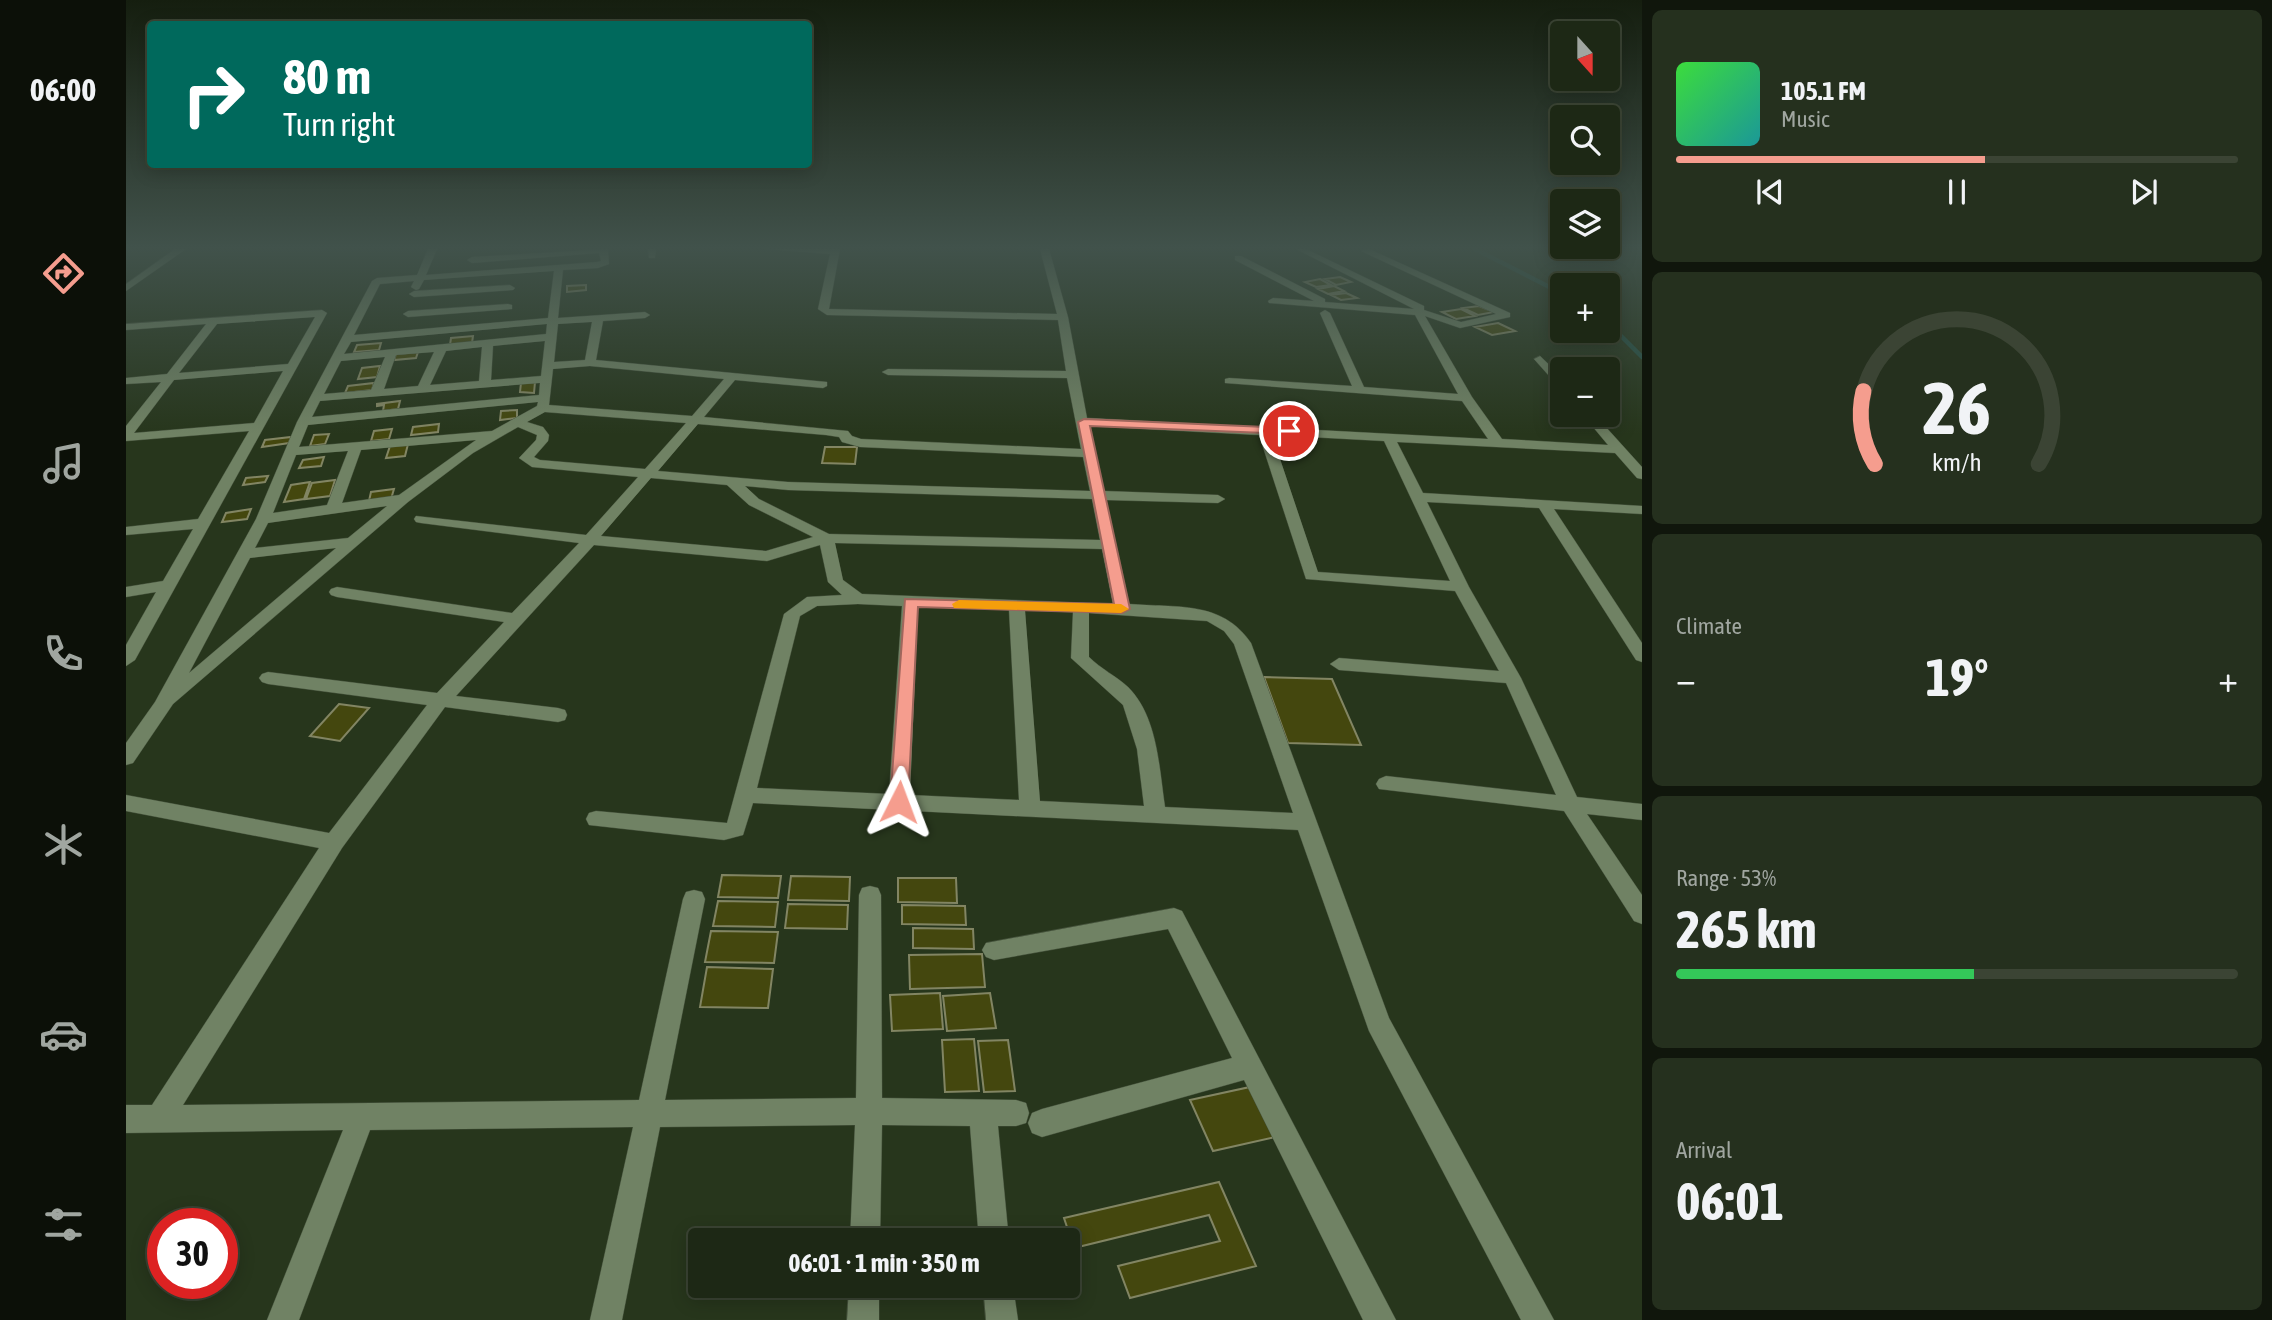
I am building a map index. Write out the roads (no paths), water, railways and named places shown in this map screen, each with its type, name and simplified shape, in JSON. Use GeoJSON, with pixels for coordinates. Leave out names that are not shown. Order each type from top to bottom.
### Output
{"type":"FeatureCollection","features":[{"type":"Feature","properties":{"kind":"street"},"geometry":{"type":"LineString","coordinates":[[126,758],[163,705],[245,554],[263,519],[303,422],[361,311]]}},
{"type":"Feature","properties":{"kind":"street"},"geometry":{"type":"LineString","coordinates":[[395,335],[409,311]]}},
{"type":"Feature","properties":{"kind":"street"},"geometry":{"type":"LineString","coordinates":[[408,314],[457,311]]}},
{"type":"Feature","properties":{"kind":"street"},"geometry":{"type":"LineString","coordinates":[[508,311],[508,324]]}},
{"type":"Feature","properties":{"kind":"street"},"geometry":{"type":"LineString","coordinates":[[163,705],[403,499],[468,450],[519,423],[544,403],[555,311]]}},
{"type":"Feature","properties":{"kind":"street"},"geometry":{"type":"LineString","coordinates":[[825,311],[1063,317]]}},
{"type":"Feature","properties":{"kind":"street"},"geometry":{"type":"LineString","coordinates":[[1061,311],[1072,375],[1122,609]]}},
{"type":"Feature","properties":{"kind":"street"},"geometry":{"type":"LineString","coordinates":[[1327,311],[1359,389]]}},
{"type":"Feature","properties":{"kind":"street"},"geometry":{"type":"LineString","coordinates":[[1389,311],[1423,312]]}},
{"type":"Feature","properties":{"kind":"street"},"geometry":{"type":"LineString","coordinates":[[1420,311],[1461,325],[1506,315],[1496,311]]}},
{"type":"Feature","properties":{"kind":"street"},"geometry":{"type":"LineString","coordinates":[[1423,312],[1466,398],[1498,443]]}},
{"type":"Feature","properties":{"kind":"street"},"geometry":{"type":"LineString","coordinates":[[126,327],[322,313],[126,660]]}},
{"type":"Feature","properties":{"kind":"street"},"geometry":{"type":"LineString","coordinates":[[345,339],[645,315]]}},
{"type":"Feature","properties":{"kind":"street"},"geometry":{"type":"LineString","coordinates":[[590,363],[598,318]]}},
{"type":"Feature","properties":{"kind":"street"},"geometry":{"type":"LineString","coordinates":[[126,436],[214,321]]}},
{"type":"Feature","properties":{"kind":"street"},"geometry":{"type":"LineString","coordinates":[[336,358],[550,337]]}},
{"type":"Feature","properties":{"kind":"street"},"geometry":{"type":"LineString","coordinates":[[485,385],[488,343]]}},
{"type":"Feature","properties":{"kind":"street"},"geometry":{"type":"LineString","coordinates":[[422,390],[442,347]]}},
{"type":"Feature","properties":{"kind":"street"},"geometry":{"type":"LineString","coordinates":[[376,393],[392,352]]}},
{"type":"Feature","properties":{"kind":"street"},"geometry":{"type":"LineString","coordinates":[[1540,359],[1550,370]]}},
{"type":"Feature","properties":{"kind":"street"},"geometry":{"type":"LineString","coordinates":[[315,398],[485,385],[590,363],[823,384]]}},
{"type":"Feature","properties":{"kind":"street"},"geometry":{"type":"LineString","coordinates":[[126,381],[292,367]]}},
{"type":"Feature","properties":{"kind":"street"},"geometry":{"type":"LineString","coordinates":[[888,372],[1072,375]]}},
{"type":"Feature","properties":{"kind":"street"},"geometry":{"type":"LineString","coordinates":[[158,1120],[334,842],[440,701],[590,540],[732,376]]}},
{"type":"Feature","properties":{"kind":"street"},"geometry":{"type":"LineString","coordinates":[[1229,381],[1466,398]]}},
{"type":"Feature","properties":{"kind":"street"},"geometry":{"type":"LineString","coordinates":[[303,422],[544,403],[695,421],[826,431],[843,434],[847,439],[860,443],[1090,453]]}},
{"type":"Feature","properties":{"kind":"street"},"geometry":{"type":"LineString","coordinates":[[1084,422],[1264,429],[1619,450]]}},
{"type":"Feature","properties":{"kind":"street"},"geometry":{"type":"LineString","coordinates":[[519,423],[539,430],[543,435],[542,441],[526,458],[529,462],[732,482],[1100,497],[1218,499]]}},
{"type":"Feature","properties":{"kind":"street"},"geometry":{"type":"LineString","coordinates":[[126,436],[258,426]]}},
{"type":"Feature","properties":{"kind":"street"},"geometry":{"type":"LineString","coordinates":[[1599,427],[1642,475]]}},
{"type":"Feature","properties":{"kind":"street"},"geometry":{"type":"LineString","coordinates":[[1264,429],[1312,576],[1461,587]]}},
{"type":"Feature","properties":{"kind":"street"},"geometry":{"type":"LineString","coordinates":[[290,453],[500,434]]}},
{"type":"Feature","properties":{"kind":"street"},"geometry":{"type":"LineString","coordinates":[[1389,438],[1461,587],[1512,678],[1571,806],[1642,914]]}},
{"type":"Feature","properties":{"kind":"street"},"geometry":{"type":"LineString","coordinates":[[333,510],[356,446]]}},
{"type":"Feature","properties":{"kind":"street"},"geometry":{"type":"LineString","coordinates":[[732,482],[754,502],[826,538]]}},
{"type":"Feature","properties":{"kind":"street"},"geometry":{"type":"LineString","coordinates":[[1418,497],[1642,510]]}},
{"type":"Feature","properties":{"kind":"street"},"geometry":{"type":"LineString","coordinates":[[263,519],[403,499]]}},
{"type":"Feature","properties":{"kind":"street"},"geometry":{"type":"LineString","coordinates":[[1543,504],[1642,656]]}},
{"type":"Feature","properties":{"kind":"street"},"geometry":{"type":"LineString","coordinates":[[421,519],[590,540],[767,556],[826,538],[1110,545]]}},
{"type":"Feature","properties":{"kind":"street"},"geometry":{"type":"LineString","coordinates":[[126,531],[204,523]]}},
{"type":"Feature","properties":{"kind":"street"},"geometry":{"type":"LineString","coordinates":[[826,538],[836,582],[858,600]]}},
{"type":"Feature","properties":{"kind":"street"},"geometry":{"type":"LineString","coordinates":[[245,554],[353,542]]}},
{"type":"Feature","properties":{"kind":"street"},"geometry":{"type":"LineString","coordinates":[[126,592],[169,585]]}},
{"type":"Feature","properties":{"kind":"street"},"geometry":{"type":"LineString","coordinates":[[337,593],[516,619]]}},
{"type":"Feature","properties":{"kind":"street"},"geometry":{"type":"LineString","coordinates":[[596,819],[730,832],[736,829],[792,614],[813,601],[858,600],[1122,609],[1211,615],[1230,627],[1242,643],[1378,1023],[1538,1320]]}},
{"type":"Feature","properties":{"kind":"street"},"geometry":{"type":"LineString","coordinates":[[899,802],[910,602]]}},
{"type":"Feature","properties":{"kind":"street"},"geometry":{"type":"LineString","coordinates":[[1017,607],[1030,809]]}},
{"type":"Feature","properties":{"kind":"street"},"geometry":{"type":"LineString","coordinates":[[1081,608],[1080,658],[1091,672],[1122,692],[1138,712],[1156,815]]}},
{"type":"Feature","properties":{"kind":"street"},"geometry":{"type":"LineString","coordinates":[[1339,664],[1512,678]]}},
{"type":"Feature","properties":{"kind":"street"},"geometry":{"type":"LineString","coordinates":[[268,678],[558,715]]}},
{"type":"Feature","properties":{"kind":"street"},"geometry":{"type":"LineString","coordinates":[[1386,784],[1642,812]]}},
{"type":"Feature","properties":{"kind":"street"},"geometry":{"type":"LineString","coordinates":[[743,795],[1304,822]]}},
{"type":"Feature","properties":{"kind":"street"},"geometry":{"type":"LineString","coordinates":[[126,803],[334,842]]}},
{"type":"Feature","properties":{"kind":"street"},"geometry":{"type":"LineString","coordinates":[[865,1228],[870,895]]}},
{"type":"Feature","properties":{"kind":"street"},"geometry":{"type":"LineString","coordinates":[[606,1320],[694,899]]}},
{"type":"Feature","properties":{"kind":"street"},"geometry":{"type":"LineString","coordinates":[[994,950],[1174,918],[1380,1320]]}},
{"type":"Feature","properties":{"kind":"street"},"geometry":{"type":"LineString","coordinates":[[1042,1123],[1249,1066]]}},
{"type":"Feature","properties":{"kind":"street"},"geometry":{"type":"LineString","coordinates":[[126,1119],[869,1111],[1016,1113]]}},
{"type":"Feature","properties":{"kind":"street"},"geometry":{"type":"LineString","coordinates":[[983,1113],[993,1228]]}},
{"type":"Feature","properties":{"kind":"street"},"geometry":{"type":"LineString","coordinates":[[283,1320],[362,1116]]}},
{"type":"Feature","properties":{"kind":"street"},"geometry":{"type":"LineString","coordinates":[[863,1320],[864,1298]]}},
{"type":"Feature","properties":{"kind":"street"},"geometry":{"type":"LineString","coordinates":[[1000,1298],[1002,1320]]}},
{"type":"Feature","properties":{"kind":"waterway"},"geometry":{"type":"LineString","coordinates":[[1620,335],[1642,357]]}}]}
